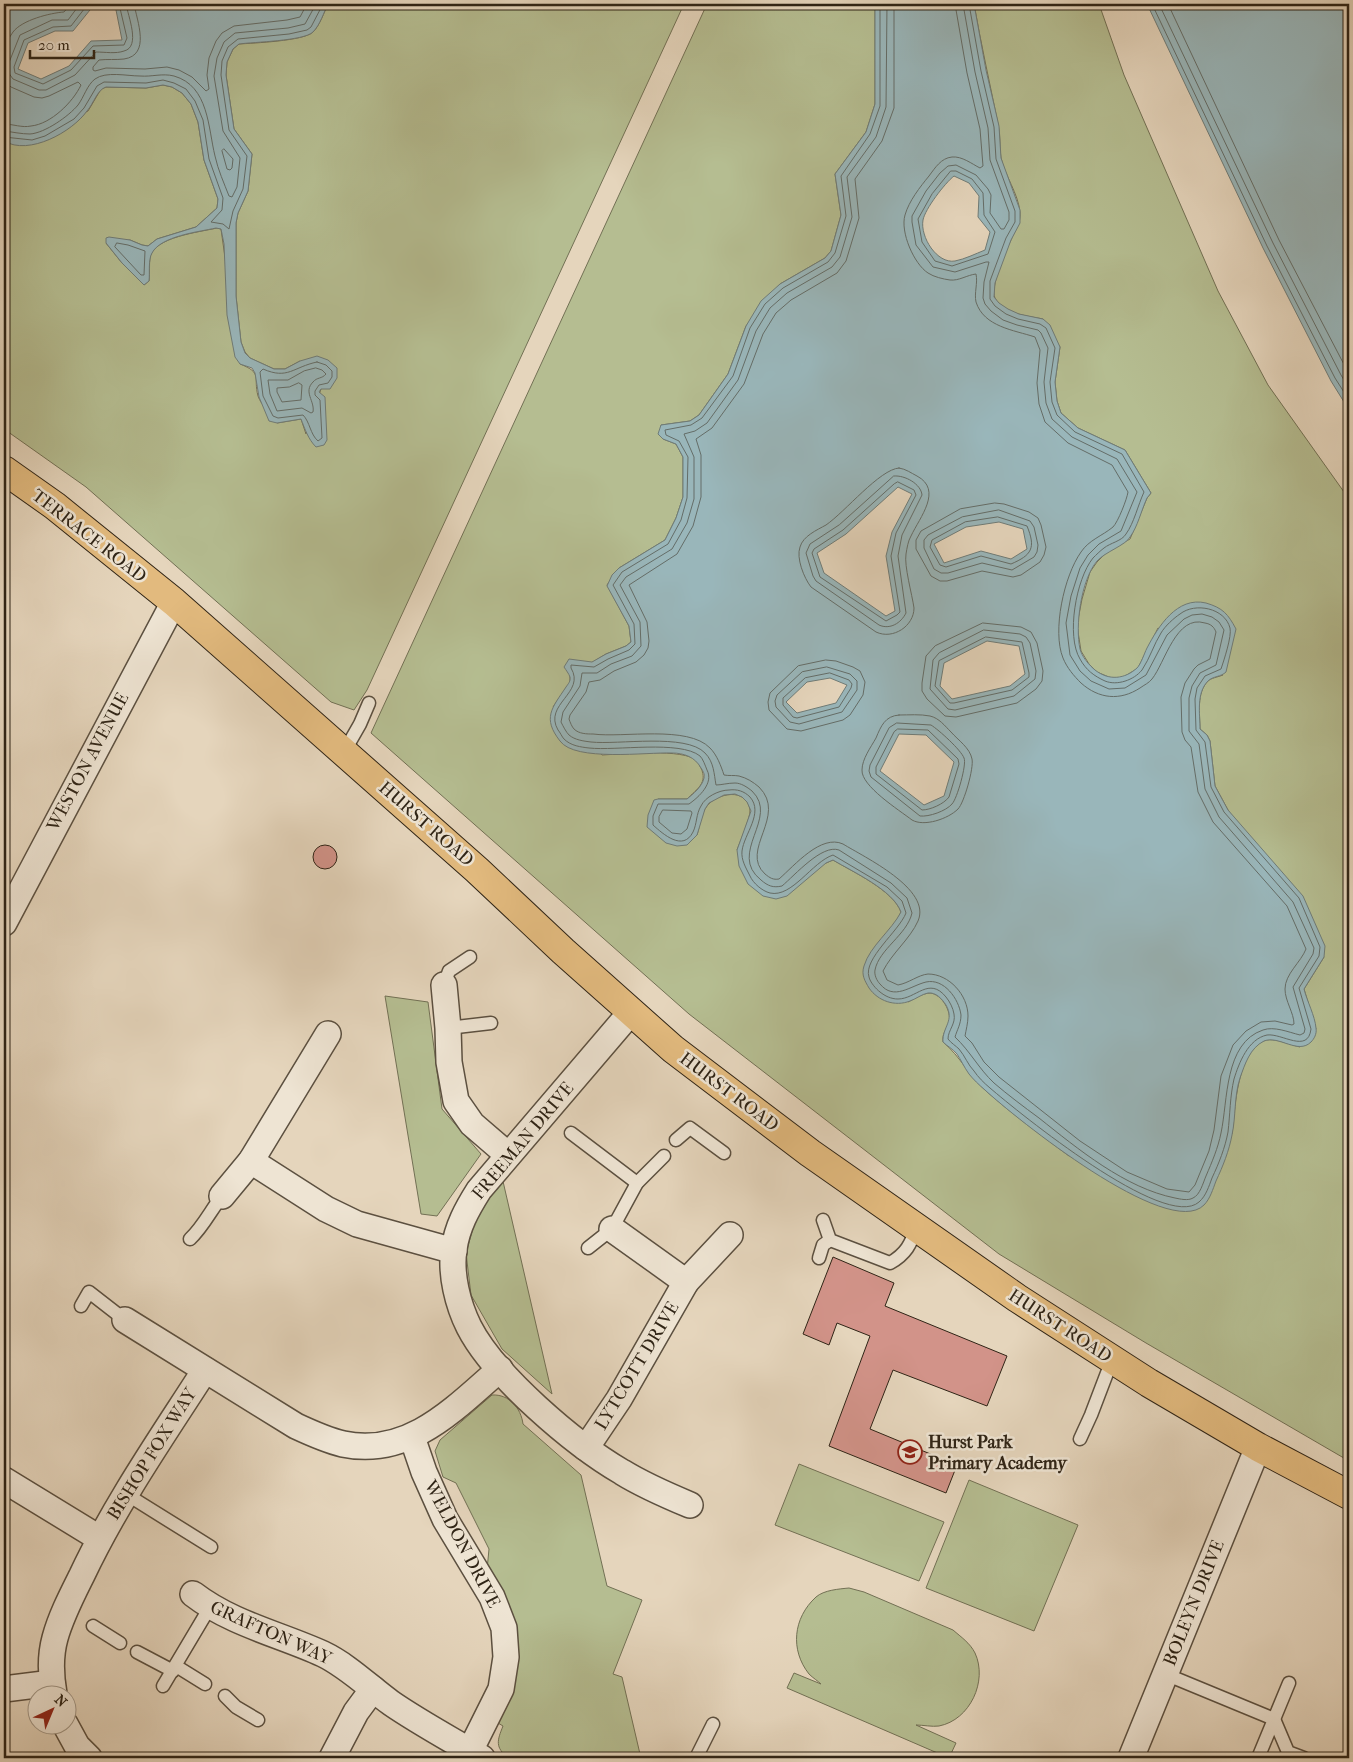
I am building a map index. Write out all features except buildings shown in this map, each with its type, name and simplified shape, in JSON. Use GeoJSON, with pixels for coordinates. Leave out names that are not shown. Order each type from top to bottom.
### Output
{"type":"FeatureCollection","features":[{"type":"Feature","properties":{"kind":"main road","name":"TERRACE ROAD"},"geometry":{"type":"LineString","coordinates":[[4,470],[62,512],[174,602]]}},
{"type":"Feature","properties":{"kind":"main road","name":"HURST ROAD"},"geometry":{"type":"LineString","coordinates":[[174,602],[485,876],[563,951],[673,1049],[810,1153],[1016,1298],[1148,1384],[1258,1447],[1349,1495]]}},
{"type":"Feature","properties":{"kind":"street","name":"WESTON AVENUE"},"geometry":{"type":"LineString","coordinates":[[4,923],[174,602]]}},
{"type":"Feature","properties":{"kind":"street"},"geometry":{"type":"LineString","coordinates":[[444,985],[449,1062],[456,1101],[472,1124],[508,1155]]}},
{"type":"Feature","properties":{"kind":"street","name":"FREEMAN DRIVE"},"geometry":{"type":"LineString","coordinates":[[631,1012],[479,1190],[466,1211],[458,1232],[454,1251],[455,1277],[460,1304],[469,1327],[500,1369],[528,1398],[586,1448],[621,1472],[657,1491],[690,1505]]}},
{"type":"Feature","properties":{"kind":"street"},"geometry":{"type":"LineString","coordinates":[[222,1196],[251,1161],[328,1034]]}},
{"type":"Feature","properties":{"kind":"street"},"geometry":{"type":"LineString","coordinates":[[251,1161],[326,1210],[357,1224],[454,1251]]}},
{"type":"Feature","properties":{"kind":"street","name":"LYTCOTT DRIVE"},"geometry":{"type":"LineString","coordinates":[[612,1229],[686,1282]]}},
{"type":"Feature","properties":{"kind":"street","name":"LYTCOTT DRIVE"},"geometry":{"type":"LineString","coordinates":[[586,1448],[619,1399],[686,1282],[730,1235]]}},
{"type":"Feature","properties":{"kind":"street","name":"BISHOP FOX WAY"},"geometry":{"type":"LineString","coordinates":[[125,1320],[296,1426],[321,1438],[344,1444],[369,1446],[387,1444],[412,1437],[446,1416],[500,1369]]}},
{"type":"Feature","properties":{"kind":"street","name":"BISHOP FOX WAY"},"geometry":{"type":"LineString","coordinates":[[53,1684],[52,1663],[55,1638],[67,1606],[99,1538],[206,1370]]}},
{"type":"Feature","properties":{"kind":"street","name":"WELDON DRIVE"},"geometry":{"type":"LineString","coordinates":[[412,1437],[424,1472],[446,1519],[492,1597],[504,1628],[506,1657],[501,1689],[476,1755]]}},
{"type":"Feature","properties":{"kind":"street","name":"BOLEYN DRIVE"},"geometry":{"type":"LineString","coordinates":[[1131,1758],[1258,1447]]}},
{"type":"Feature","properties":{"kind":"street","name":"BISHOP FOX WAY"},"geometry":{"type":"LineString","coordinates":[[4,1480],[99,1538]]}},
{"type":"Feature","properties":{"kind":"street","name":"GRAFTON WAY"},"geometry":{"type":"LineString","coordinates":[[202,1601],[230,1617],[324,1655],[346,1668],[373,1690],[426,1725],[476,1755]]}},
{"type":"Feature","properties":{"kind":"street","name":"BISHOP FOX WAY"},"geometry":{"type":"LineString","coordinates":[[4,1688],[28,1688]]}},
{"type":"Feature","properties":{"kind":"street"},"geometry":{"type":"LineString","coordinates":[[332,1758],[356,1712],[373,1690]]}},
{"type":"Feature","properties":{"kind":"street"},"geometry":{"type":"LineString","coordinates":[[70,1734],[77,1746],[89,1758]]}},
{"type":"Feature","properties":{"kind":"lane"},"geometry":{"type":"LineString","coordinates":[[344,752],[360,724],[369,703]]}},
{"type":"Feature","properties":{"kind":"lane"},"geometry":{"type":"LineString","coordinates":[[444,985],[449,971],[470,957]]}},
{"type":"Feature","properties":{"kind":"lane"},"geometry":{"type":"LineString","coordinates":[[448,1028],[491,1023]]}},
{"type":"Feature","properties":{"kind":"lane"},"geometry":{"type":"LineString","coordinates":[[676,1140],[690,1128],[724,1153]]}},
{"type":"Feature","properties":{"kind":"lane"},"geometry":{"type":"LineString","coordinates":[[571,1133],[637,1183]]}},
{"type":"Feature","properties":{"kind":"lane"},"geometry":{"type":"LineString","coordinates":[[588,1248],[612,1229],[637,1183],[664,1156]]}},
{"type":"Feature","properties":{"kind":"lane"},"geometry":{"type":"LineString","coordinates":[[190,1239],[199,1231],[210,1211],[222,1196]]}},
{"type":"Feature","properties":{"kind":"lane"},"geometry":{"type":"LineString","coordinates":[[823,1220],[830,1240],[890,1263],[901,1257],[911,1245],[916,1228]]}},
{"type":"Feature","properties":{"kind":"lane"},"geometry":{"type":"LineString","coordinates":[[819,1258],[823,1245],[830,1240]]}},
{"type":"Feature","properties":{"kind":"lane"},"geometry":{"type":"LineString","coordinates":[[81,1306],[89,1292],[125,1320]]}},
{"type":"Feature","properties":{"kind":"lane"},"geometry":{"type":"LineString","coordinates":[[1080,1439],[1091,1416],[1112,1360]]}},
{"type":"Feature","properties":{"kind":"lane"},"geometry":{"type":"LineString","coordinates":[[126,1494],[211,1547]]}},
{"type":"Feature","properties":{"kind":"lane"},"geometry":{"type":"LineString","coordinates":[[163,1686],[174,1669],[202,1601]]}},
{"type":"Feature","properties":{"kind":"lane"},"geometry":{"type":"LineString","coordinates":[[93,1626],[120,1642]]}},
{"type":"Feature","properties":{"kind":"lane"},"geometry":{"type":"LineString","coordinates":[[137,1652],[205,1684]]}},
{"type":"Feature","properties":{"kind":"lane"},"geometry":{"type":"LineString","coordinates":[[1165,1674],[1274,1719],[1288,1752],[1304,1758]]}},
{"type":"Feature","properties":{"kind":"lane"},"geometry":{"type":"LineString","coordinates":[[1258,1758],[1289,1683]]}},
{"type":"Feature","properties":{"kind":"lane"},"geometry":{"type":"LineString","coordinates":[[225,1696],[236,1707],[258,1720]]}},
{"type":"Feature","properties":{"kind":"lane"},"geometry":{"type":"LineString","coordinates":[[696,1758],[713,1724]]}},
{"type":"Feature","properties":{"kind":"green space"},"geometry":{"type":"Polygon","coordinates":[[[328,4],[684,4],[367,690],[354,710],[331,702],[86,487],[4,429],[4,141],[9,144],[88,111],[101,89],[106,87],[146,88],[163,85],[172,87],[182,93],[191,104],[198,122],[204,160],[218,199],[217,208],[196,227],[157,239],[148,246],[130,240],[106,243],[122,263],[144,285],[149,281],[150,257],[153,250],[168,240],[179,236],[217,228],[221,229],[240,364],[252,370],[256,376],[259,399],[277,423],[301,419],[306,434],[321,389],[300,361],[285,369],[274,369],[250,358],[241,342],[236,296],[236,223],[238,213],[248,191],[252,154],[234,129],[226,75],[227,62],[233,49],[239,44],[278,41],[308,35],[318,26],[328,4]]]}},
{"type":"Feature","properties":{"kind":"green space"},"geometry":{"type":"Polygon","coordinates":[[[707,4],[875,4],[875,104],[866,132],[835,174],[841,215],[831,251],[825,258],[780,284],[746,326],[728,374],[699,415],[690,421],[661,425],[663,439],[676,444],[683,457],[683,497],[676,518],[665,540],[619,568],[607,585],[629,626],[631,642],[606,654],[570,676],[570,682],[553,707],[602,755],[667,753],[680,754],[697,761],[703,773],[702,782],[687,799],[658,799],[697,835],[703,812],[712,801],[724,795],[738,795],[748,803],[750,813],[737,850],[826,863],[833,860],[871,882],[890,896],[901,912],[897,921],[908,1002],[927,993],[934,994],[942,1000],[950,1019],[943,1042],[986,1091],[1069,1156],[1232,1134],[1239,1081],[1243,1067],[1256,1046],[1266,1040],[1270,1040],[1300,1047],[1316,1029],[1304,989],[1324,957],[1228,810],[1215,786],[1210,741],[1207,735],[1200,729],[1200,698],[1204,686],[1209,680],[1223,675],[1158,628],[1138,668],[1122,678],[1111,678],[1097,672],[1089,664],[1081,651],[1077,625],[1090,572],[1107,552],[1130,539],[1147,498],[1151,493],[1125,450],[1078,428],[1061,413],[1057,401],[1055,382],[1060,347],[1043,319],[1010,311],[1004,308],[995,298],[996,278],[1019,223],[1020,212],[1017,198],[1001,158],[999,128],[974,4],[1099,4],[1124,75],[1218,291],[1268,385],[1349,499],[1349,1461],[1146,1343],[999,1254],[689,1014],[371,733],[707,4]]]}},
{"type":"Feature","properties":{"kind":"green space"},"geometry":{"type":"Polygon","coordinates":[[[385,996],[428,1002],[442,1109],[481,1154],[437,1216],[421,1214],[385,996]]]}},
{"type":"Feature","properties":{"kind":"green space"},"geometry":{"type":"Polygon","coordinates":[[[502,1177],[552,1394],[502,1349],[471,1295],[466,1253],[480,1203],[502,1177]]]}},
{"type":"Feature","properties":{"kind":"green space"},"geometry":{"type":"Polygon","coordinates":[[[492,1395],[504,1397],[513,1403],[520,1413],[523,1424],[581,1475],[607,1586],[642,1600],[613,1674],[622,1677],[640,1754],[625,1758],[508,1758],[499,1747],[499,1736],[503,1726],[498,1723],[513,1684],[487,1570],[489,1549],[456,1483],[443,1477],[435,1451],[440,1440],[492,1395]]]}},
{"type":"Feature","properties":{"kind":"green space"},"geometry":{"type":"Polygon","coordinates":[[[799,1464],[944,1522],[919,1581],[775,1525],[799,1464]]]}},
{"type":"Feature","properties":{"kind":"green space"},"geometry":{"type":"Polygon","coordinates":[[[969,1480],[1078,1525],[1034,1631],[926,1588],[969,1480]]]}},
{"type":"Feature","properties":{"kind":"green space"},"geometry":{"type":"Polygon","coordinates":[[[849,1588],[864,1592],[953,1630],[973,1649],[979,1675],[974,1698],[967,1708],[960,1716],[939,1726],[916,1725],[956,1743],[949,1758],[787,1688],[794,1673],[821,1684],[809,1674],[799,1655],[797,1634],[799,1624],[808,1605],[816,1597],[827,1591],[849,1588]]]}},
{"type":"Feature","properties":{"kind":"water"},"geometry":{"type":"Polygon","coordinates":[[[4,4],[328,4],[318,26],[308,35],[289,39],[239,44],[233,49],[227,62],[226,75],[234,129],[252,154],[248,191],[238,213],[236,223],[236,296],[241,342],[245,353],[250,358],[274,369],[285,369],[300,361],[317,356],[328,360],[337,368],[337,378],[330,389],[321,389],[319,392],[325,397],[327,440],[324,445],[316,447],[313,444],[301,419],[277,423],[269,421],[259,397],[255,373],[252,368],[240,364],[235,357],[227,315],[224,244],[221,229],[216,228],[163,242],[152,253],[149,281],[144,285],[122,263],[106,243],[106,238],[109,237],[130,240],[148,246],[157,239],[196,227],[217,208],[218,199],[204,160],[198,122],[191,104],[182,93],[172,87],[163,85],[146,88],[106,87],[100,91],[80,119],[61,134],[37,144],[25,146],[14,145],[4,141],[4,4]],[[94,5],[73,31],[55,31],[28,43],[18,69],[41,79],[69,66],[91,41],[122,40],[115,5],[94,5]]]}},
{"type":"Feature","properties":{"kind":"water"},"geometry":{"type":"Polygon","coordinates":[[[875,4],[974,4],[999,126],[1001,158],[1020,210],[1020,223],[1011,240],[995,283],[994,297],[1008,309],[1019,314],[1043,319],[1050,325],[1060,347],[1055,382],[1057,401],[1061,413],[1078,428],[1125,450],[1151,493],[1128,540],[1097,561],[1091,569],[1083,591],[1079,616],[1078,628],[1081,652],[1088,663],[1100,674],[1111,677],[1122,676],[1132,672],[1138,666],[1163,623],[1177,609],[1186,604],[1206,603],[1221,609],[1230,619],[1236,629],[1226,672],[1208,681],[1200,698],[1200,729],[1207,735],[1210,741],[1215,786],[1228,810],[1303,896],[1325,946],[1324,957],[1304,989],[1315,1023],[1316,1032],[1314,1038],[1306,1045],[1300,1046],[1276,1040],[1264,1041],[1252,1052],[1244,1067],[1238,1085],[1229,1147],[1212,1191],[1204,1205],[1185,1212],[1159,1206],[1127,1192],[1058,1148],[1001,1104],[974,1080],[957,1054],[943,1042],[949,1015],[946,1005],[938,996],[928,993],[904,1003],[893,1003],[887,1002],[873,993],[864,978],[864,966],[871,952],[901,912],[897,904],[881,889],[833,860],[826,863],[787,896],[776,899],[763,896],[748,884],[739,866],[737,850],[751,811],[747,802],[742,797],[735,794],[724,795],[709,803],[705,809],[697,835],[687,845],[677,846],[666,843],[647,827],[648,815],[654,800],[687,799],[703,781],[704,775],[699,764],[689,756],[676,753],[595,754],[580,752],[568,748],[560,741],[551,726],[550,719],[553,707],[570,680],[570,676],[564,667],[569,659],[592,662],[631,642],[629,626],[607,586],[612,575],[619,568],[665,540],[676,518],[683,497],[683,457],[676,444],[663,439],[658,434],[661,425],[690,421],[699,415],[728,374],[746,326],[761,301],[780,284],[825,258],[831,251],[841,215],[835,174],[866,132],[875,104],[875,4]],[[954,176],[927,209],[923,220],[923,227],[927,241],[936,254],[948,261],[955,261],[985,250],[990,232],[978,217],[979,196],[969,183],[954,176]],[[898,487],[846,534],[817,553],[824,573],[886,616],[895,611],[886,556],[892,532],[912,494],[898,487]],[[999,522],[966,527],[934,544],[944,563],[981,551],[1011,559],[1027,549],[1023,529],[999,522]],[[987,641],[944,663],[940,686],[952,699],[1010,686],[1025,674],[1019,646],[987,641]],[[830,678],[807,682],[786,702],[797,713],[836,703],[847,685],[830,678]],[[899,734],[880,771],[924,805],[944,796],[954,762],[926,735],[899,734]]]}},
{"type":"Feature","properties":{"kind":"water"},"geometry":{"type":"Polygon","coordinates":[[[1147,4],[1349,4],[1349,410],[1331,381],[1263,248],[1147,4]]]}},
{"type":"Feature","properties":{"kind":"place","name":"Hurst Park Primary Academy"},"geometry":{"type":"Point","coordinates":[910,1452]}}]}
